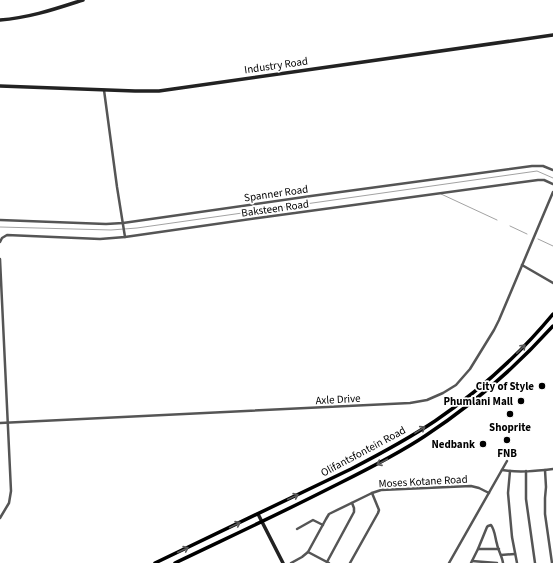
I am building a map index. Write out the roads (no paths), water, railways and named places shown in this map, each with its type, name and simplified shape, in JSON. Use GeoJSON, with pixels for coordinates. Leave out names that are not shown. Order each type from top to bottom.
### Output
{"type":"FeatureCollection","features":[{"type":"Feature","properties":{"kind":"main road","name":"Olifantsfontein Road"},"geometry":{"type":"LineString","coordinates":[[155,563],[382,454],[436,420],[468,396],[500,369],[533,337],[553,314]]}},
{"type":"Feature","properties":{"kind":"main road","name":"Olifantsfontein Road"},"geometry":{"type":"LineString","coordinates":[[175,563],[305,501],[384,461],[425,436],[466,406],[504,375],[553,326]]}},
{"type":"Feature","properties":{"kind":"street"},"geometry":{"type":"LineString","coordinates":[[0,20],[34,15],[83,0]]}},
{"type":"Feature","properties":{"kind":"street","name":"Industry Road"},"geometry":{"type":"LineString","coordinates":[[0,86],[141,91],[159,90],[553,35]]}},
{"type":"Feature","properties":{"kind":"street"},"geometry":{"type":"LineString","coordinates":[[104,90],[125,237]]}},
{"type":"Feature","properties":{"kind":"street","name":"Spanner Road"},"geometry":{"type":"LineString","coordinates":[[0,220],[106,224],[123,223],[534,166],[543,166],[553,170]]}},
{"type":"Feature","properties":{"kind":"street","name":"Baksteen Road"},"geometry":{"type":"LineString","coordinates":[[0,242],[2,238],[7,235],[100,239],[125,237],[514,183],[541,180],[553,184]]}},
{"type":"Feature","properties":{"kind":"street","name":"Axle Drive"},"geometry":{"type":"LineString","coordinates":[[0,423],[410,403],[427,400],[439,395],[450,389],[470,369],[499,320],[553,192]]}},
{"type":"Feature","properties":{"kind":"street"},"geometry":{"type":"LineString","coordinates":[[0,259],[11,495],[9,503],[0,518]]}},
{"type":"Feature","properties":{"kind":"street"},"geometry":{"type":"LineString","coordinates":[[522,265],[553,283]]}},
{"type":"Feature","properties":{"kind":"street"},"geometry":{"type":"LineString","coordinates":[[449,563],[507,461]]}},
{"type":"Feature","properties":{"kind":"street"},"geometry":{"type":"LineString","coordinates":[[502,470],[553,470]]}},
{"type":"Feature","properties":{"kind":"street"},"geometry":{"type":"LineString","coordinates":[[545,470],[545,514],[552,563]]}},
{"type":"Feature","properties":{"kind":"street"},"geometry":{"type":"LineString","coordinates":[[510,471],[508,489],[512,537],[517,563]]}},
{"type":"Feature","properties":{"kind":"street"},"geometry":{"type":"LineString","coordinates":[[526,471],[526,499],[535,563]]}},
{"type":"Feature","properties":{"kind":"street","name":"Moses Kotane Road"},"geometry":{"type":"LineString","coordinates":[[292,563],[302,558],[308,552],[329,514],[372,493],[381,490],[471,486],[489,493]]}},
{"type":"Feature","properties":{"kind":"street"},"geometry":{"type":"LineString","coordinates":[[350,563],[379,510],[372,493]]}},
{"type":"Feature","properties":{"kind":"street"},"geometry":{"type":"LineString","coordinates":[[308,552],[328,562],[354,512],[352,502]]}},
{"type":"Feature","properties":{"kind":"street"},"geometry":{"type":"LineString","coordinates":[[258,514],[283,563]]}},
{"type":"Feature","properties":{"kind":"street"},"geometry":{"type":"LineString","coordinates":[[297,529],[313,520],[322,525]]}},
{"type":"Feature","properties":{"kind":"street"},"geometry":{"type":"LineString","coordinates":[[497,563],[472,562],[487,527],[490,525],[493,528],[503,563]]}},
{"type":"Feature","properties":{"kind":"street"},"geometry":{"type":"LineString","coordinates":[[478,549],[499,549]]}},
{"type":"Feature","properties":{"kind":"street"},"geometry":{"type":"LineString","coordinates":[[501,555],[515,554]]}},
{"type":"Feature","properties":{"kind":"waterway"},"geometry":{"type":"LineString","coordinates":[[0,227],[111,230],[137,228],[537,171],[553,178]]}},
{"type":"Feature","properties":{"kind":"waterway"},"geometry":{"type":"LineString","coordinates":[[441,194],[497,220]]}},
{"type":"Feature","properties":{"kind":"waterway"},"geometry":{"type":"LineString","coordinates":[[510,226],[527,234]]}},
{"type":"Feature","properties":{"kind":"waterway"},"geometry":{"type":"LineString","coordinates":[[538,239],[553,246]]}},
{"type":"Feature","properties":{"kind":"place","name":"City of Style"},"geometry":{"type":"Point","coordinates":[542,386]}},
{"type":"Feature","properties":{"kind":"place","name":"Phumlani Mall"},"geometry":{"type":"Point","coordinates":[521,401]}},
{"type":"Feature","properties":{"kind":"place","name":"Shoprite"},"geometry":{"type":"Point","coordinates":[510,414]}},
{"type":"Feature","properties":{"kind":"place","name":"FNB"},"geometry":{"type":"Point","coordinates":[507,440]}},
{"type":"Feature","properties":{"kind":"place","name":"Nedbank"},"geometry":{"type":"Point","coordinates":[483,444]}}]}
